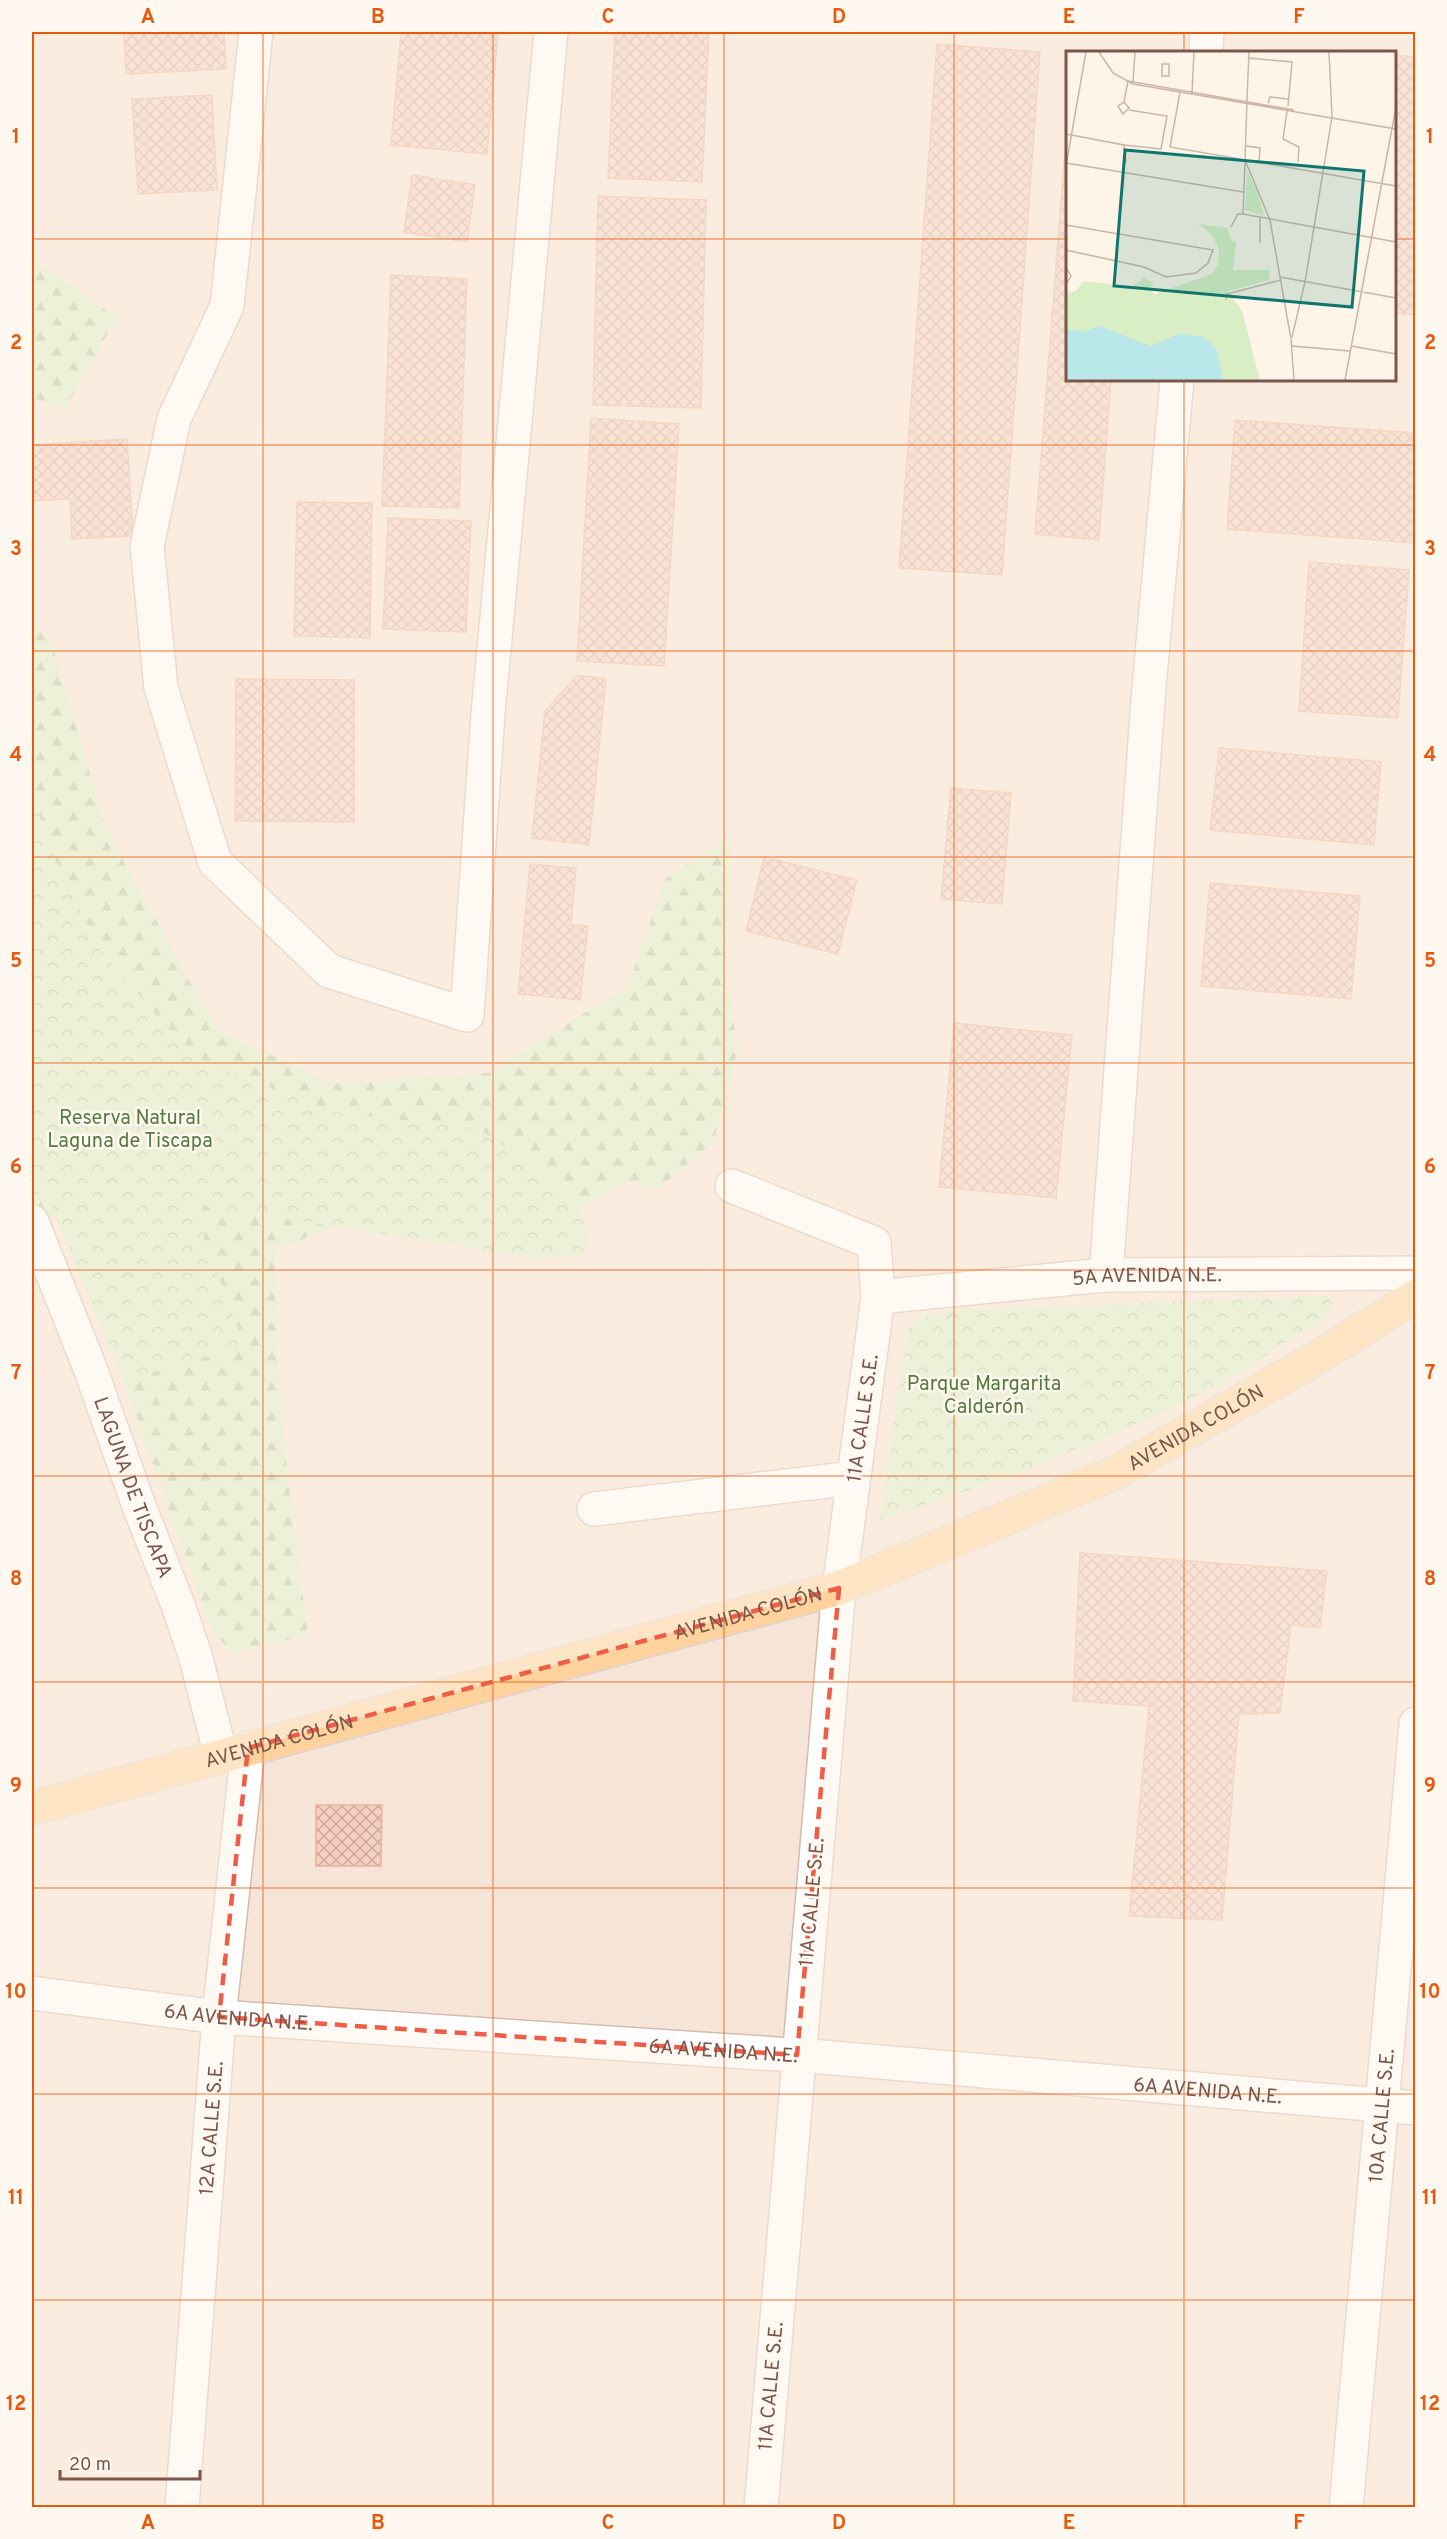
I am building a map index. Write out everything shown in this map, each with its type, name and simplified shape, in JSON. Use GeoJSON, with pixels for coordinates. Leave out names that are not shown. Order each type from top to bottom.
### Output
{"type":"FeatureCollection","features":[{"type":"Feature","properties":{"kind":"main road","name":"AVENIDA COLÓN"},"geometry":{"type":"LineString","coordinates":[[32,1808],[839,1588],[1117,1472],[1315,1359],[1416,1296]]}},
{"type":"Feature","properties":{"kind":"street"},"geometry":{"type":"LineString","coordinates":[[256,32],[226,306],[174,419],[147,546],[161,688],[215,862],[329,971],[467,1015],[488,714],[550,32]]}},
{"type":"Feature","properties":{"kind":"street"},"geometry":{"type":"LineString","coordinates":[[1206,51],[1207,32]]}},
{"type":"Feature","properties":{"kind":"street"},"geometry":{"type":"LineString","coordinates":[[1106,1275],[1149,687],[1177,381]]}},
{"type":"Feature","properties":{"kind":"street","name":"11A CALLE S.E."},"geometry":{"type":"LineString","coordinates":[[732,1186],[874,1243],[879,1298],[839,1588],[797,2055],[761,2508]]}},
{"type":"Feature","properties":{"kind":"street","name":"LAGUNA DE TISCAPA"},"geometry":{"type":"LineString","coordinates":[[32,1222],[90,1368],[196,1658],[234,1752]]}},
{"type":"Feature","properties":{"kind":"street","name":"5A AVENIDA N.E."},"geometry":{"type":"LineString","coordinates":[[879,1298],[1106,1275],[1416,1273]]}},
{"type":"Feature","properties":{"kind":"street"},"geometry":{"type":"LineString","coordinates":[[594,1509],[853,1478]]}},
{"type":"Feature","properties":{"kind":"street","name":"10A CALLE S.E."},"geometry":{"type":"LineString","coordinates":[[1346,2508],[1416,1724]]}},
{"type":"Feature","properties":{"kind":"street","name":"12A CALLE S.E."},"geometry":{"type":"LineString","coordinates":[[182,2508],[219,2017],[234,1752]]}},
{"type":"Feature","properties":{"kind":"street","name":"6A AVENIDA N.E."},"geometry":{"type":"LineString","coordinates":[[32,1993],[219,2017],[797,2055],[1416,2108]]}},
{"type":"Feature","properties":{"kind":"highlighted area"},"geometry":{"type":"Polygon","coordinates":[[[839,1588],[797,2055],[219,2017],[248,1748],[839,1588]]]}},
{"type":"Feature","properties":{"kind":"shaded area"},"geometry":{"type":"Polygon","coordinates":[[[32,32],[1415,32],[1415,2507],[32,2507],[32,32]]]}},
{"type":"Feature","properties":{"kind":"green space"},"geometry":{"type":"Polygon","coordinates":[[[32,252],[38,263],[117,318],[65,408],[32,398],[32,252]]]}},
{"type":"Feature","properties":{"kind":"green space"},"geometry":{"type":"Polygon","coordinates":[[[32,623],[51,641],[106,829],[217,1031],[333,1083],[489,1073],[628,986],[665,879],[730,837],[726,978],[738,1049],[713,1143],[659,1188],[628,1180],[580,1207],[588,1241],[584,1255],[537,1258],[336,1227],[275,1249],[280,1394],[308,1635],[232,1653],[211,1629],[124,1381],[55,1213],[32,1227],[32,623]]]}},
{"type":"Feature","properties":{"kind":"green space","name":"Reserva Natural Laguna de Tiscapa"},"geometry":{"type":"Polygon","coordinates":[[[32,789],[48,845],[100,950],[166,1026],[198,1058],[328,1111],[478,1129],[526,1160],[579,1207],[588,1241],[584,1255],[537,1258],[192,1204],[244,1345],[124,1381],[46,1190],[32,1195],[32,789]]]}},
{"type":"Feature","properties":{"kind":"green space","name":"Parque Margarita Calderón"},"geometry":{"type":"Polygon","coordinates":[[[1327,1296],[1333,1303],[1328,1315],[1212,1388],[1131,1427],[1049,1461],[880,1520],[908,1329],[920,1318],[956,1310],[1327,1296]]]}},
{"type":"Feature","properties":{"kind":"building"},"geometry":{"type":"Polygon","coordinates":[[[124,32],[224,32],[226,69],[126,74],[124,32]]]}},
{"type":"Feature","properties":{"kind":"building"},"geometry":{"type":"Polygon","coordinates":[[[401,32],[498,32],[487,154],[391,145],[401,32]]]}},
{"type":"Feature","properties":{"kind":"building"},"geometry":{"type":"Polygon","coordinates":[[[615,32],[709,32],[702,182],[608,178],[615,32]]]}},
{"type":"Feature","properties":{"kind":"building"},"geometry":{"type":"Polygon","coordinates":[[[937,44],[1040,52],[1002,575],[899,568],[937,44]]]}},
{"type":"Feature","properties":{"kind":"building"},"geometry":{"type":"Polygon","coordinates":[[[1396,55],[1416,57],[1416,315],[1396,313],[1396,55]]]}},
{"type":"Feature","properties":{"kind":"building"},"geometry":{"type":"Polygon","coordinates":[[[212,95],[217,190],[138,194],[132,99],[212,95]]]}},
{"type":"Feature","properties":{"kind":"building"},"geometry":{"type":"Polygon","coordinates":[[[1066,139],[1066,381],[1111,381],[1099,540],[1035,534],[1066,139]]]}},
{"type":"Feature","properties":{"kind":"building"},"geometry":{"type":"Polygon","coordinates":[[[412,175],[475,185],[467,242],[404,232],[412,175]]]}},
{"type":"Feature","properties":{"kind":"building"},"geometry":{"type":"Polygon","coordinates":[[[598,196],[706,200],[701,408],[593,405],[598,196]]]}},
{"type":"Feature","properties":{"kind":"building"},"geometry":{"type":"Polygon","coordinates":[[[391,275],[467,279],[459,508],[382,506],[391,275]]]}},
{"type":"Feature","properties":{"kind":"building"},"geometry":{"type":"Polygon","coordinates":[[[591,418],[679,424],[664,666],[577,661],[591,418]]]}},
{"type":"Feature","properties":{"kind":"building"},"geometry":{"type":"Polygon","coordinates":[[[1235,420],[1416,433],[1416,543],[1227,529],[1235,420]]]}},
{"type":"Feature","properties":{"kind":"building"},"geometry":{"type":"Polygon","coordinates":[[[127,439],[133,536],[72,539],[70,499],[32,501],[32,445],[127,439]]]}},
{"type":"Feature","properties":{"kind":"building"},"geometry":{"type":"Polygon","coordinates":[[[297,502],[372,503],[370,638],[294,636],[297,502]]]}},
{"type":"Feature","properties":{"kind":"building"},"geometry":{"type":"Polygon","coordinates":[[[388,518],[471,521],[466,632],[383,629],[388,518]]]}},
{"type":"Feature","properties":{"kind":"building"},"geometry":{"type":"Polygon","coordinates":[[[1309,562],[1409,570],[1398,718],[1299,711],[1309,562]]]}},
{"type":"Feature","properties":{"kind":"building"},"geometry":{"type":"Polygon","coordinates":[[[577,675],[606,679],[589,845],[532,838],[545,711],[577,675]]]}},
{"type":"Feature","properties":{"kind":"building"},"geometry":{"type":"Polygon","coordinates":[[[236,679],[354,680],[354,822],[235,821],[236,679]]]}},
{"type":"Feature","properties":{"kind":"building"},"geometry":{"type":"Polygon","coordinates":[[[1219,748],[1381,762],[1374,845],[1210,830],[1219,748]]]}},
{"type":"Feature","properties":{"kind":"building"},"geometry":{"type":"Polygon","coordinates":[[[951,788],[1011,793],[1002,904],[941,899],[951,788]]]}},
{"type":"Feature","properties":{"kind":"building"},"geometry":{"type":"Polygon","coordinates":[[[764,857],[857,880],[838,954],[746,931],[764,857]]]}},
{"type":"Feature","properties":{"kind":"building"},"geometry":{"type":"Polygon","coordinates":[[[530,864],[576,868],[571,925],[588,926],[580,1000],[518,994],[530,864]]]}},
{"type":"Feature","properties":{"kind":"building"},"geometry":{"type":"Polygon","coordinates":[[[1210,883],[1360,896],[1351,999],[1201,986],[1210,883]]]}},
{"type":"Feature","properties":{"kind":"building"},"geometry":{"type":"Polygon","coordinates":[[[954,1023],[1072,1035],[1056,1198],[939,1187],[954,1023]]]}},
{"type":"Feature","properties":{"kind":"building"},"geometry":{"type":"Polygon","coordinates":[[[1080,1553],[1327,1571],[1320,1628],[1291,1625],[1280,1713],[1239,1714],[1222,1920],[1129,1916],[1149,1706],[1073,1701],[1080,1553]]]}},
{"type":"Feature","properties":{"kind":"building"},"geometry":{"type":"Polygon","coordinates":[[[316,1805],[382,1805],[381,1866],[316,1866],[316,1805]]]}}]}
